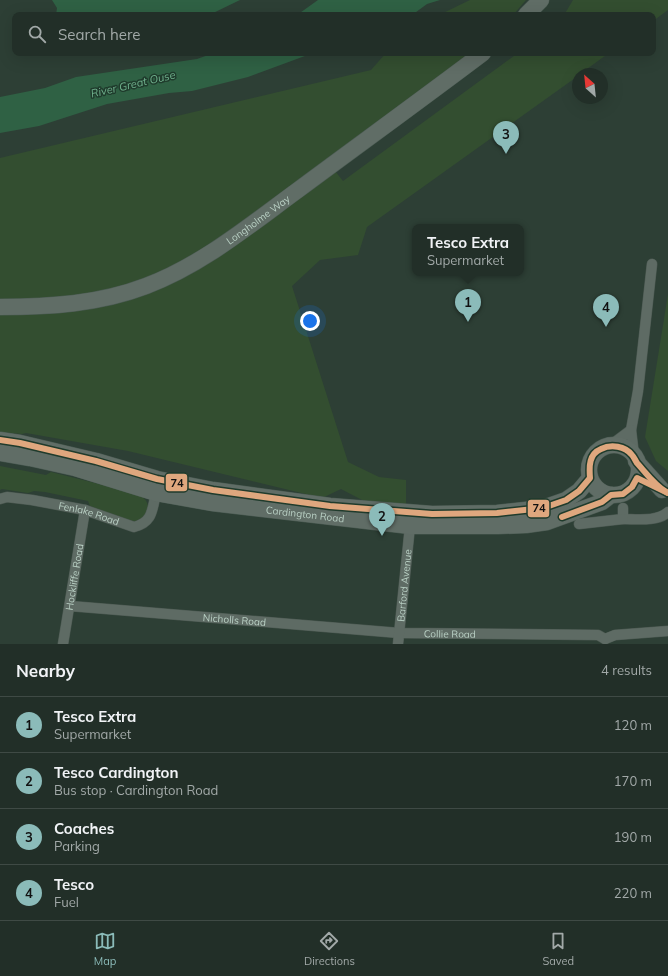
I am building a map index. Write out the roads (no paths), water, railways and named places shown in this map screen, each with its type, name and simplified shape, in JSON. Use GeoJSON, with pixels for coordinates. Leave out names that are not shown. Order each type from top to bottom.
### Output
{"type":"FeatureCollection","features":[{"type":"Feature","properties":{"kind":"main road","name":"Longholme Way"},"geometry":{"type":"LineString","coordinates":[[0,307],[59,305],[96,300],[146,286],[178,271],[229,240],[479,56]]}},
{"type":"Feature","properties":{"kind":"main road","name":"Cardington Road"},"geometry":{"type":"LineString","coordinates":[[0,440],[20,443],[96,461],[157,479],[213,490],[330,506],[432,514],[497,513],[543,508],[566,500],[579,491],[590,478]]}},
{"type":"Feature","properties":{"kind":"main road"},"geometry":{"type":"LineString","coordinates":[[635,458],[639,468],[638,478],[632,488],[623,494],[611,495],[602,492],[596,487],[590,478],[590,461],[600,450],[611,445],[624,447],[635,458],[665,491]]}},
{"type":"Feature","properties":{"kind":"main road","name":"Cardington Road"},"geometry":{"type":"LineString","coordinates":[[0,453],[75,468],[156,493],[212,504],[410,526],[498,526],[526,525],[546,522],[602,502],[611,495]]}},
{"type":"Feature","properties":{"kind":"main road"},"geometry":{"type":"LineString","coordinates":[[638,478],[665,491]]}},
{"type":"Feature","properties":{"kind":"street"},"geometry":{"type":"LineString","coordinates":[[635,458],[631,430],[638,391],[652,264]]}},
{"type":"Feature","properties":{"kind":"street"},"geometry":{"type":"LineString","coordinates":[[611,445],[631,430]]}},
{"type":"Feature","properties":{"kind":"street","name":"Fenlake Road"},"geometry":{"type":"LineString","coordinates":[[0,499],[7,497],[32,500],[85,510],[134,527],[142,525],[148,520],[156,493]]}},
{"type":"Feature","properties":{"kind":"street"},"geometry":{"type":"LineString","coordinates":[[623,508],[623,519]]}},
{"type":"Feature","properties":{"kind":"street","name":"Hockliffe Road"},"geometry":{"type":"LineString","coordinates":[[63,644],[85,510]]}},
{"type":"Feature","properties":{"kind":"street"},"geometry":{"type":"LineString","coordinates":[[579,524],[623,519],[645,519],[663,516],[668,512]]}},
{"type":"Feature","properties":{"kind":"street","name":"Barford Avenue"},"geometry":{"type":"LineString","coordinates":[[398,644],[410,526]]}},
{"type":"Feature","properties":{"kind":"street","name":"Nicholls Road"},"geometry":{"type":"LineString","coordinates":[[70,606],[399,633]]}},
{"type":"Feature","properties":{"kind":"street","name":"Collie Road"},"geometry":{"type":"LineString","coordinates":[[399,633],[498,640],[598,635],[605,642],[615,635],[668,631]]}},
{"type":"Feature","properties":{"kind":"water"},"geometry":{"type":"Polygon","coordinates":[[[52,0],[240,0],[215,12],[56,12],[57,8],[52,0]]]}},
{"type":"Feature","properties":{"kind":"water"},"geometry":{"type":"Polygon","coordinates":[[[318,0],[440,0],[427,4],[416,12],[301,12],[318,0]]]}},
{"type":"Feature","properties":{"kind":"water","name":"River Great Ouse"},"geometry":{"type":"Polygon","coordinates":[[[206,56],[305,56],[248,77],[192,91],[169,93],[107,104],[39,126],[0,133],[0,97],[45,88],[76,77],[197,59],[206,56]]]}},
{"type":"Feature","properties":{"kind":"place","name":"Coaches"},"geometry":{"type":"Point","coordinates":[506,154]}},
{"type":"Feature","properties":{"kind":"place","name":"Tesco Extra"},"geometry":{"type":"Point","coordinates":[468,322]}},
{"type":"Feature","properties":{"kind":"place","name":"Tesco"},"geometry":{"type":"Point","coordinates":[606,327]}},
{"type":"Feature","properties":{"kind":"place","name":"Tesco Cardington"},"geometry":{"type":"Point","coordinates":[382,536]}}]}
